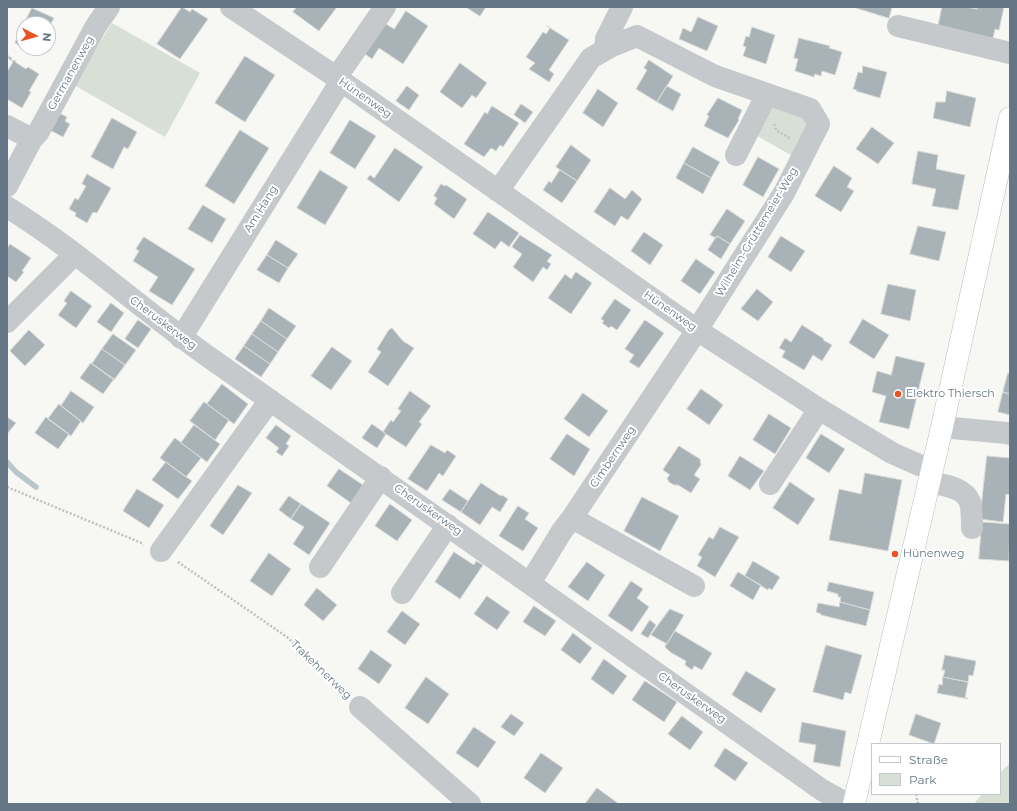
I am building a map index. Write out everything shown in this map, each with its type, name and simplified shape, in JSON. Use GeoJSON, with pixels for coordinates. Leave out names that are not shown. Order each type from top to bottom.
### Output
{"type":"FeatureCollection","features":[{"type":"Feature","properties":{"kind":"main road"},"geometry":{"type":"LineString","coordinates":[[854,804],[942,428],[1010,118]]}},
{"type":"Feature","properties":{"kind":"street","name":"Germanenweg"},"geometry":{"type":"LineString","coordinates":[[7,186],[32,139],[38,133],[96,26],[109,7]]}},
{"type":"Feature","properties":{"kind":"street","name":"Hünenweg"},"geometry":{"type":"LineString","coordinates":[[231,7],[335,77],[697,330],[819,409],[892,453],[919,465],[931,475],[950,487],[962,492],[970,502],[972,528]]}},
{"type":"Feature","properties":{"kind":"street"},"geometry":{"type":"LineString","coordinates":[[335,77],[371,7]]}},
{"type":"Feature","properties":{"kind":"street"},"geometry":{"type":"LineString","coordinates":[[335,77],[385,7]]}},
{"type":"Feature","properties":{"kind":"street"},"geometry":{"type":"LineString","coordinates":[[498,191],[591,58],[605,50],[606,39],[622,7]]}},
{"type":"Feature","properties":{"kind":"street"},"geometry":{"type":"LineString","coordinates":[[898,26],[1010,53]]}},
{"type":"Feature","properties":{"kind":"street","name":"Wilhelm-Grüttemeier-Weg"},"geometry":{"type":"LineString","coordinates":[[605,50],[637,36],[715,76],[810,110],[819,124],[784,192],[697,330]]}},
{"type":"Feature","properties":{"kind":"street","name":"Am Hang"},"geometry":{"type":"LineString","coordinates":[[181,338],[335,77]]}},
{"type":"Feature","properties":{"kind":"street"},"geometry":{"type":"LineString","coordinates":[[736,155],[775,97]]}},
{"type":"Feature","properties":{"kind":"street"},"geometry":{"type":"LineString","coordinates":[[7,126],[32,139]]}},
{"type":"Feature","properties":{"kind":"street","name":"Cheruskerweg"},"geometry":{"type":"LineString","coordinates":[[9,213],[75,254],[181,338],[381,477],[822,790],[842,801],[854,804]]}},
{"type":"Feature","properties":{"kind":"street"},"geometry":{"type":"LineString","coordinates":[[7,322],[75,254]]}},
{"type":"Feature","properties":{"kind":"street","name":"Cimbernweg"},"geometry":{"type":"LineString","coordinates":[[530,583],[562,531],[697,330]]}},
{"type":"Feature","properties":{"kind":"street"},"geometry":{"type":"LineString","coordinates":[[161,551],[270,400]]}},
{"type":"Feature","properties":{"kind":"street"},"geometry":{"type":"LineString","coordinates":[[770,484],[819,409]]}},
{"type":"Feature","properties":{"kind":"street"},"geometry":{"type":"LineString","coordinates":[[942,428],[1010,434]]}},
{"type":"Feature","properties":{"kind":"street"},"geometry":{"type":"LineString","coordinates":[[320,567],[381,477]]}},
{"type":"Feature","properties":{"kind":"street"},"geometry":{"type":"LineString","coordinates":[[572,518],[694,586]]}},
{"type":"Feature","properties":{"kind":"street"},"geometry":{"type":"LineString","coordinates":[[402,593],[448,525]]}},
{"type":"Feature","properties":{"kind":"street","name":"Trakehnerweg"},"geometry":{"type":"LineString","coordinates":[[360,707],[470,804]]}},
{"type":"Feature","properties":{"kind":"path"},"geometry":{"type":"LineString","coordinates":[[775,97],[774,123],[776,130],[806,150]]}},
{"type":"Feature","properties":{"kind":"path","name":"Trakehnerweg"},"geometry":{"type":"LineString","coordinates":[[7,487],[161,551],[288,637],[360,707]]}},
{"type":"Feature","properties":{"kind":"green space"},"geometry":{"type":"Polygon","coordinates":[[[112,23],[200,73],[165,137],[74,85],[112,23]]]}},
{"type":"Feature","properties":{"kind":"green space"},"geometry":{"type":"Polygon","coordinates":[[[768,104],[799,114],[807,122],[807,126],[794,157],[754,134],[768,104]]]}},
{"type":"Feature","properties":{"kind":"green space"},"geometry":{"type":"Polygon","coordinates":[[[1010,763],[1010,804],[974,804],[981,795],[1001,795],[1001,772],[1010,763]]]}},
{"type":"Feature","properties":{"kind":"building"},"geometry":{"type":"Polygon","coordinates":[[[182,7],[190,12],[192,9],[208,19],[180,59],[157,44],[182,7]]]}},
{"type":"Feature","properties":{"kind":"building"},"geometry":{"type":"Polygon","coordinates":[[[297,7],[337,7],[319,31],[293,12],[297,7]]]}},
{"type":"Feature","properties":{"kind":"building"},"geometry":{"type":"Polygon","coordinates":[[[466,7],[486,7],[480,16],[466,7]]]}},
{"type":"Feature","properties":{"kind":"building"},"geometry":{"type":"Polygon","coordinates":[[[853,7],[892,7],[889,18],[853,7]]]}},
{"type":"Feature","properties":{"kind":"building"},"geometry":{"type":"Polygon","coordinates":[[[942,7],[966,7],[977,9],[977,7],[1004,7],[999,30],[995,29],[993,38],[937,33],[942,7]]]}},
{"type":"Feature","properties":{"kind":"building"},"geometry":{"type":"Polygon","coordinates":[[[32,8],[50,16],[28,16],[32,8]]]}},
{"type":"Feature","properties":{"kind":"building"},"geometry":{"type":"Polygon","coordinates":[[[406,11],[428,26],[403,64],[379,48],[372,59],[358,49],[378,19],[394,29],[406,11]]]}},
{"type":"Feature","properties":{"kind":"building"},"geometry":{"type":"Polygon","coordinates":[[[698,17],[718,26],[707,51],[679,39],[683,28],[691,32],[698,17]]]}},
{"type":"Feature","properties":{"kind":"building"},"geometry":{"type":"Polygon","coordinates":[[[547,26],[569,40],[549,70],[554,74],[549,82],[529,69],[535,63],[526,57],[543,32],[546,34],[550,28],[547,26]]]}},
{"type":"Feature","properties":{"kind":"building"},"geometry":{"type":"Polygon","coordinates":[[[752,27],[775,35],[766,64],[743,56],[746,47],[743,46],[746,36],[749,37],[752,27]]]}},
{"type":"Feature","properties":{"kind":"building"},"geometry":{"type":"Polygon","coordinates":[[[799,38],[830,46],[829,48],[842,52],[835,75],[822,71],[821,76],[815,74],[814,77],[795,71],[798,59],[794,58],[799,38]]]}},
{"type":"Feature","properties":{"kind":"building"},"geometry":{"type":"Polygon","coordinates":[[[7,55],[12,58],[11,60],[15,60],[15,62],[26,69],[28,67],[39,74],[29,91],[31,92],[22,108],[7,99],[7,72],[13,62],[8,58],[9,57],[7,55]]]}},
{"type":"Feature","properties":{"kind":"building"},"geometry":{"type":"Polygon","coordinates":[[[245,56],[275,75],[245,122],[215,103],[245,56]]]}},
{"type":"Feature","properties":{"kind":"building"},"geometry":{"type":"Polygon","coordinates":[[[649,60],[673,76],[657,102],[636,89],[647,70],[644,68],[649,60]]]}},
{"type":"Feature","properties":{"kind":"building"},"geometry":{"type":"Polygon","coordinates":[[[460,63],[487,83],[476,98],[472,95],[462,108],[440,92],[460,63]]]}},
{"type":"Feature","properties":{"kind":"building"},"geometry":{"type":"Polygon","coordinates":[[[863,66],[887,72],[880,98],[853,89],[858,72],[862,73],[863,66]]]}},
{"type":"Feature","properties":{"kind":"building"},"geometry":{"type":"Polygon","coordinates":[[[407,86],[419,95],[409,110],[396,101],[407,86]]]}},
{"type":"Feature","properties":{"kind":"building"},"geometry":{"type":"Polygon","coordinates":[[[667,86],[681,94],[673,111],[657,102],[667,86]]]}},
{"type":"Feature","properties":{"kind":"building"},"geometry":{"type":"Polygon","coordinates":[[[598,89],[618,103],[603,127],[583,113],[598,89]]]}},
{"type":"Feature","properties":{"kind":"building"},"geometry":{"type":"Polygon","coordinates":[[[947,91],[976,98],[970,127],[933,118],[936,102],[945,102],[947,91]]]}},
{"type":"Feature","properties":{"kind":"building"},"geometry":{"type":"Polygon","coordinates":[[[718,98],[742,110],[738,119],[739,120],[728,138],[704,126],[709,116],[707,115],[718,98]]]}},
{"type":"Feature","properties":{"kind":"building"},"geometry":{"type":"Polygon","coordinates":[[[521,104],[533,112],[525,123],[514,115],[521,104]]]}},
{"type":"Feature","properties":{"kind":"building"},"geometry":{"type":"Polygon","coordinates":[[[492,106],[519,123],[503,147],[500,145],[496,151],[491,148],[484,157],[464,144],[485,112],[487,114],[492,106]]]}},
{"type":"Feature","properties":{"kind":"building"},"geometry":{"type":"Polygon","coordinates":[[[59,113],[67,117],[65,121],[70,124],[63,137],[48,129],[59,113]]]}},
{"type":"Feature","properties":{"kind":"building"},"geometry":{"type":"Polygon","coordinates":[[[112,118],[137,132],[128,149],[124,147],[113,169],[91,157],[112,118]]]}},
{"type":"Feature","properties":{"kind":"building"},"geometry":{"type":"Polygon","coordinates":[[[350,120],[376,136],[355,169],[330,153],[350,120]]]}},
{"type":"Feature","properties":{"kind":"building"},"geometry":{"type":"Polygon","coordinates":[[[872,127],[894,143],[878,164],[856,149],[872,127]]]}},
{"type":"Feature","properties":{"kind":"building"},"geometry":{"type":"Polygon","coordinates":[[[240,130],[269,148],[234,204],[205,186],[240,130]]]}},
{"type":"Feature","properties":{"kind":"building"},"geometry":{"type":"Polygon","coordinates":[[[571,145],[591,160],[577,181],[556,167],[571,145]]]}},
{"type":"Feature","properties":{"kind":"building"},"geometry":{"type":"Polygon","coordinates":[[[693,147],[720,162],[711,178],[684,163],[693,147]]]}},
{"type":"Feature","properties":{"kind":"building"},"geometry":{"type":"Polygon","coordinates":[[[395,148],[423,167],[399,202],[367,179],[370,175],[374,178],[395,148]]]}},
{"type":"Feature","properties":{"kind":"building"},"geometry":{"type":"Polygon","coordinates":[[[918,151],[938,155],[936,169],[965,175],[958,210],[932,206],[936,189],[912,184],[918,151]]]}},
{"type":"Feature","properties":{"kind":"building"},"geometry":{"type":"Polygon","coordinates":[[[758,157],[779,169],[763,197],[743,185],[758,157]]]}},
{"type":"Feature","properties":{"kind":"building"},"geometry":{"type":"Polygon","coordinates":[[[684,163],[711,178],[703,194],[676,178],[684,163]]]}},
{"type":"Feature","properties":{"kind":"building"},"geometry":{"type":"Polygon","coordinates":[[[834,166],[852,178],[847,187],[854,191],[841,212],[815,196],[834,166]]]}},
{"type":"Feature","properties":{"kind":"building"},"geometry":{"type":"Polygon","coordinates":[[[320,170],[348,187],[325,225],[297,208],[320,170]]]}},
{"type":"Feature","properties":{"kind":"building"},"geometry":{"type":"Polygon","coordinates":[[[560,170],[577,181],[562,203],[543,190],[549,181],[551,183],[560,170]]]}},
{"type":"Feature","properties":{"kind":"building"},"geometry":{"type":"Polygon","coordinates":[[[87,174],[111,188],[97,213],[93,212],[87,223],[75,216],[76,213],[69,209],[75,198],[78,200],[86,186],[82,184],[87,174]]]}},
{"type":"Feature","properties":{"kind":"building"},"geometry":{"type":"Polygon","coordinates":[[[441,184],[446,185],[467,199],[454,219],[434,204],[437,198],[434,196],[441,184]]]}},
{"type":"Feature","properties":{"kind":"building"},"geometry":{"type":"Polygon","coordinates":[[[610,188],[625,199],[632,190],[642,199],[628,220],[621,216],[615,226],[594,212],[610,188]]]}},
{"type":"Feature","properties":{"kind":"building"},"geometry":{"type":"Polygon","coordinates":[[[203,205],[226,219],[212,243],[188,229],[203,205]]]}},
{"type":"Feature","properties":{"kind":"building"},"geometry":{"type":"Polygon","coordinates":[[[727,209],[745,221],[730,244],[717,236],[716,238],[710,235],[727,209]]]}},
{"type":"Feature","properties":{"kind":"building"},"geometry":{"type":"Polygon","coordinates":[[[488,212],[519,233],[509,247],[501,241],[495,249],[473,234],[488,212]]]}},
{"type":"Feature","properties":{"kind":"building"},"geometry":{"type":"Polygon","coordinates":[[[918,226],[946,232],[939,261],[910,254],[918,226]]]}},
{"type":"Feature","properties":{"kind":"building"},"geometry":{"type":"Polygon","coordinates":[[[644,232],[663,245],[650,265],[631,251],[644,232]]]}},
{"type":"Feature","properties":{"kind":"building"},"geometry":{"type":"Polygon","coordinates":[[[520,235],[552,255],[547,261],[551,264],[547,270],[543,267],[533,282],[513,267],[522,254],[512,247],[520,235]]]}},
{"type":"Feature","properties":{"kind":"building"},"geometry":{"type":"Polygon","coordinates":[[[717,236],[730,244],[721,259],[708,250],[717,236]]]}},
{"type":"Feature","properties":{"kind":"building"},"geometry":{"type":"Polygon","coordinates":[[[781,236],[805,251],[791,272],[768,257],[781,236]]]}},
{"type":"Feature","properties":{"kind":"building"},"geometry":{"type":"Polygon","coordinates":[[[144,237],[195,269],[172,305],[149,291],[158,277],[133,261],[139,251],[136,249],[144,237]]]}},
{"type":"Feature","properties":{"kind":"building"},"geometry":{"type":"Polygon","coordinates":[[[276,240],[298,254],[288,268],[267,255],[276,240]]]}},
{"type":"Feature","properties":{"kind":"building"},"geometry":{"type":"Polygon","coordinates":[[[10,244],[31,258],[22,271],[24,272],[16,282],[7,276],[7,249],[10,244]]]}},
{"type":"Feature","properties":{"kind":"building"},"geometry":{"type":"Polygon","coordinates":[[[267,255],[288,268],[279,283],[257,270],[267,255]]]}},
{"type":"Feature","properties":{"kind":"building"},"geometry":{"type":"Polygon","coordinates":[[[696,259],[715,272],[700,294],[681,281],[696,259]]]}},
{"type":"Feature","properties":{"kind":"building"},"geometry":{"type":"Polygon","coordinates":[[[576,272],[592,283],[571,314],[548,298],[565,274],[571,279],[576,272]]]}},
{"type":"Feature","properties":{"kind":"building"},"geometry":{"type":"Polygon","coordinates":[[[888,284],[916,290],[910,321],[881,314],[888,284]]]}},
{"type":"Feature","properties":{"kind":"building"},"geometry":{"type":"Polygon","coordinates":[[[757,289],[773,302],[758,321],[741,309],[757,289]]]}},
{"type":"Feature","properties":{"kind":"building"},"geometry":{"type":"Polygon","coordinates":[[[71,291],[92,306],[76,328],[58,315],[67,303],[64,301],[71,291]]]}},
{"type":"Feature","properties":{"kind":"building"},"geometry":{"type":"Polygon","coordinates":[[[615,299],[631,310],[617,330],[611,326],[609,328],[602,323],[604,321],[601,319],[615,299]]]}},
{"type":"Feature","properties":{"kind":"building"},"geometry":{"type":"Polygon","coordinates":[[[111,303],[124,313],[111,332],[97,322],[111,303]]]}},
{"type":"Feature","properties":{"kind":"building"},"geometry":{"type":"Polygon","coordinates":[[[269,308],[296,326],[287,339],[261,321],[269,308]]]}},
{"type":"Feature","properties":{"kind":"building"},"geometry":{"type":"Polygon","coordinates":[[[863,319],[889,335],[874,359],[849,343],[863,319]]]}},
{"type":"Feature","properties":{"kind":"building"},"geometry":{"type":"Polygon","coordinates":[[[138,320],[151,329],[138,348],[125,339],[138,320]]]}},
{"type":"Feature","properties":{"kind":"building"},"geometry":{"type":"Polygon","coordinates":[[[645,320],[664,333],[639,368],[629,362],[634,355],[625,349],[645,320]]]}},
{"type":"Feature","properties":{"kind":"building"},"geometry":{"type":"Polygon","coordinates":[[[261,321],[287,339],[278,352],[252,334],[261,321]]]}},
{"type":"Feature","properties":{"kind":"building"},"geometry":{"type":"Polygon","coordinates":[[[802,325],[832,345],[822,361],[813,355],[804,370],[782,357],[785,351],[779,348],[785,338],[791,342],[802,325]]]}},
{"type":"Feature","properties":{"kind":"building"},"geometry":{"type":"Polygon","coordinates":[[[392,328],[403,341],[414,348],[388,386],[368,372],[381,352],[377,349],[388,331],[392,328]]]}},
{"type":"Feature","properties":{"kind":"building"},"geometry":{"type":"Polygon","coordinates":[[[29,330],[45,345],[25,366],[10,351],[29,330]]]}},
{"type":"Feature","properties":{"kind":"building"},"geometry":{"type":"Polygon","coordinates":[[[113,334],[136,350],[125,365],[102,349],[113,334]]]}},
{"type":"Feature","properties":{"kind":"building"},"geometry":{"type":"Polygon","coordinates":[[[252,334],[278,352],[270,364],[244,346],[252,334]]]}},
{"type":"Feature","properties":{"kind":"building"},"geometry":{"type":"Polygon","coordinates":[[[244,346],[270,364],[261,377],[235,359],[244,346]]]}},
{"type":"Feature","properties":{"kind":"building"},"geometry":{"type":"Polygon","coordinates":[[[332,347],[352,361],[331,390],[311,376],[332,347]]]}},
{"type":"Feature","properties":{"kind":"building"},"geometry":{"type":"Polygon","coordinates":[[[102,349],[125,365],[114,380],[92,364],[102,349]]]}},
{"type":"Feature","properties":{"kind":"building","name":"Elektro Thiersch"},"geometry":{"type":"Polygon","coordinates":[[[896,356],[925,363],[909,429],[879,422],[886,396],[872,392],[877,371],[891,375],[896,356]]]}},
{"type":"Feature","properties":{"kind":"building"},"geometry":{"type":"Polygon","coordinates":[[[91,363],[114,379],[103,394],[80,378],[91,363]]]}},
{"type":"Feature","properties":{"kind":"building"},"geometry":{"type":"Polygon","coordinates":[[[1008,373],[1010,374],[1010,394],[1003,392],[1008,373]]]}},
{"type":"Feature","properties":{"kind":"building"},"geometry":{"type":"Polygon","coordinates":[[[222,384],[248,404],[234,424],[207,404],[222,384]]]}},
{"type":"Feature","properties":{"kind":"building"},"geometry":{"type":"Polygon","coordinates":[[[701,389],[723,405],[709,425],[687,409],[701,389]]]}},
{"type":"Feature","properties":{"kind":"building"},"geometry":{"type":"Polygon","coordinates":[[[71,391],[94,407],[83,423],[61,406],[71,391]]]}},
{"type":"Feature","properties":{"kind":"building"},"geometry":{"type":"Polygon","coordinates":[[[410,391],[431,406],[419,422],[422,424],[406,447],[383,432],[391,420],[393,422],[401,411],[398,409],[410,391]]]}},
{"type":"Feature","properties":{"kind":"building"},"geometry":{"type":"Polygon","coordinates":[[[1003,392],[1010,394],[1010,415],[998,412],[1003,392]]]}},
{"type":"Feature","properties":{"kind":"building"},"geometry":{"type":"Polygon","coordinates":[[[583,393],[608,411],[589,437],[564,419],[583,393]]]}},
{"type":"Feature","properties":{"kind":"building"},"geometry":{"type":"Polygon","coordinates":[[[204,402],[229,420],[215,440],[190,421],[204,402]]]}},
{"type":"Feature","properties":{"kind":"building"},"geometry":{"type":"Polygon","coordinates":[[[59,404],[81,421],[71,436],[48,419],[59,404]]]}},
{"type":"Feature","properties":{"kind":"building"},"geometry":{"type":"Polygon","coordinates":[[[769,414],[791,428],[775,454],[753,440],[769,414]]]}},
{"type":"Feature","properties":{"kind":"building"},"geometry":{"type":"Polygon","coordinates":[[[7,417],[16,423],[7,434],[7,417]]]}},
{"type":"Feature","properties":{"kind":"building"},"geometry":{"type":"Polygon","coordinates":[[[46,417],[69,434],[58,449],[35,433],[46,417]]]}},
{"type":"Feature","properties":{"kind":"building"},"geometry":{"type":"Polygon","coordinates":[[[372,424],[386,434],[377,448],[362,438],[372,424]]]}},
{"type":"Feature","properties":{"kind":"building"},"geometry":{"type":"Polygon","coordinates":[[[194,425],[220,444],[207,462],[181,443],[194,425]]]}},
{"type":"Feature","properties":{"kind":"building"},"geometry":{"type":"Polygon","coordinates":[[[276,425],[291,436],[286,444],[289,446],[282,456],[276,452],[279,448],[266,438],[276,425]]]}},
{"type":"Feature","properties":{"kind":"building"},"geometry":{"type":"Polygon","coordinates":[[[567,434],[590,449],[574,476],[550,459],[567,434]]]}},
{"type":"Feature","properties":{"kind":"building"},"geometry":{"type":"Polygon","coordinates":[[[821,434],[845,449],[829,473],[806,458],[821,434]]]}},
{"type":"Feature","properties":{"kind":"building"},"geometry":{"type":"Polygon","coordinates":[[[175,438],[201,458],[186,477],[160,458],[175,438]]]}},
{"type":"Feature","properties":{"kind":"building"},"geometry":{"type":"Polygon","coordinates":[[[431,445],[445,453],[447,450],[456,456],[443,476],[439,473],[427,491],[408,479],[431,445]]]}},
{"type":"Feature","properties":{"kind":"building"},"geometry":{"type":"Polygon","coordinates":[[[679,446],[700,459],[701,465],[694,475],[700,479],[691,493],[678,485],[674,485],[669,482],[667,478],[670,475],[663,470],[679,446]]]}},
{"type":"Feature","properties":{"kind":"building"},"geometry":{"type":"Polygon","coordinates":[[[740,456],[764,471],[750,490],[728,476],[740,456]]]}},
{"type":"Feature","properties":{"kind":"building"},"geometry":{"type":"Polygon","coordinates":[[[987,456],[1010,458],[1010,495],[1006,494],[1003,522],[980,519],[987,456]]]}},
{"type":"Feature","properties":{"kind":"building"},"geometry":{"type":"Polygon","coordinates":[[[166,462],[192,481],[178,499],[152,480],[166,462]]]}},
{"type":"Feature","properties":{"kind":"building"},"geometry":{"type":"Polygon","coordinates":[[[339,469],[363,485],[351,503],[327,486],[339,469]]]}},
{"type":"Feature","properties":{"kind":"building"},"geometry":{"type":"Polygon","coordinates":[[[865,473],[902,480],[888,551],[829,540],[839,489],[861,494],[865,473]]]}},
{"type":"Feature","properties":{"kind":"building"},"geometry":{"type":"Polygon","coordinates":[[[790,482],[815,499],[798,525],[773,508],[790,482]]]}},
{"type":"Feature","properties":{"kind":"building"},"geometry":{"type":"Polygon","coordinates":[[[481,483],[508,499],[500,512],[492,507],[480,525],[461,512],[481,483]]]}},
{"type":"Feature","properties":{"kind":"building"},"geometry":{"type":"Polygon","coordinates":[[[238,485],[252,493],[223,535],[210,526],[238,485]]]}},
{"type":"Feature","properties":{"kind":"building"},"geometry":{"type":"Polygon","coordinates":[[[137,489],[164,505],[149,528],[123,511],[137,489]]]}},
{"type":"Feature","properties":{"kind":"building"},"geometry":{"type":"Polygon","coordinates":[[[450,489],[468,501],[461,512],[442,500],[450,489]]]}},
{"type":"Feature","properties":{"kind":"building"},"geometry":{"type":"Polygon","coordinates":[[[289,496],[301,504],[291,519],[279,510],[289,496]]]}},
{"type":"Feature","properties":{"kind":"building"},"geometry":{"type":"Polygon","coordinates":[[[642,497],[679,516],[660,551],[624,531],[642,497]]]}},
{"type":"Feature","properties":{"kind":"building"},"geometry":{"type":"Polygon","coordinates":[[[301,504],[330,523],[309,555],[293,544],[304,527],[291,519],[301,504]]]}},
{"type":"Feature","properties":{"kind":"building"},"geometry":{"type":"Polygon","coordinates":[[[390,504],[412,520],[397,541],[375,526],[390,504]]]}},
{"type":"Feature","properties":{"kind":"building"},"geometry":{"type":"Polygon","coordinates":[[[518,506],[529,513],[525,519],[538,528],[523,551],[499,536],[518,506]]]}},
{"type":"Feature","properties":{"kind":"building"},"geometry":{"type":"Polygon","coordinates":[[[982,522],[1010,524],[1009,561],[979,559],[982,522]]]}},
{"type":"Feature","properties":{"kind":"building"},"geometry":{"type":"Polygon","coordinates":[[[720,527],[739,537],[715,577],[697,566],[702,557],[698,555],[709,537],[713,539],[720,527]]]}},
{"type":"Feature","properties":{"kind":"building"},"geometry":{"type":"Polygon","coordinates":[[[454,552],[474,565],[476,561],[483,565],[460,599],[435,582],[454,552]]]}},
{"type":"Feature","properties":{"kind":"building"},"geometry":{"type":"Polygon","coordinates":[[[269,553],[291,569],[272,596],[250,581],[269,553]]]}},
{"type":"Feature","properties":{"kind":"building"},"geometry":{"type":"Polygon","coordinates":[[[753,561],[780,577],[772,590],[769,588],[768,590],[745,576],[753,561]]]}},
{"type":"Feature","properties":{"kind":"building"},"geometry":{"type":"Polygon","coordinates":[[[587,562],[605,575],[588,601],[568,587],[587,562]]]}},
{"type":"Feature","properties":{"kind":"building"},"geometry":{"type":"Polygon","coordinates":[[[738,572],[761,585],[753,600],[730,586],[738,572]]]}},
{"type":"Feature","properties":{"kind":"building"},"geometry":{"type":"Polygon","coordinates":[[[631,581],[643,589],[637,598],[649,607],[632,632],[608,616],[631,581]]]}},
{"type":"Feature","properties":{"kind":"building"},"geometry":{"type":"Polygon","coordinates":[[[829,582],[874,592],[870,610],[840,602],[841,597],[838,597],[838,594],[827,591],[829,582]]]}},
{"type":"Feature","properties":{"kind":"building"},"geometry":{"type":"Polygon","coordinates":[[[317,588],[337,605],[323,621],[304,605],[317,588]]]}},
{"type":"Feature","properties":{"kind":"building"},"geometry":{"type":"Polygon","coordinates":[[[487,596],[510,612],[497,630],[474,614],[487,596]]]}},
{"type":"Feature","properties":{"kind":"building"},"geometry":{"type":"Polygon","coordinates":[[[840,602],[870,610],[866,626],[821,615],[816,612],[818,603],[839,607],[840,602]]]}},
{"type":"Feature","properties":{"kind":"building"},"geometry":{"type":"Polygon","coordinates":[[[534,606],[556,621],[545,636],[523,622],[534,606]]]}},
{"type":"Feature","properties":{"kind":"building"},"geometry":{"type":"Polygon","coordinates":[[[670,609],[684,615],[667,644],[651,635],[670,609]]]}},
{"type":"Feature","properties":{"kind":"building"},"geometry":{"type":"Polygon","coordinates":[[[402,611],[420,624],[405,645],[387,632],[402,611]]]}},
{"type":"Feature","properties":{"kind":"building"},"geometry":{"type":"Polygon","coordinates":[[[650,620],[656,625],[648,638],[641,634],[650,620]]]}},
{"type":"Feature","properties":{"kind":"building"},"geometry":{"type":"Polygon","coordinates":[[[675,631],[712,653],[702,670],[694,666],[692,670],[685,665],[686,661],[670,652],[665,647],[675,631]]]}},
{"type":"Feature","properties":{"kind":"building"},"geometry":{"type":"Polygon","coordinates":[[[573,633],[592,648],[580,664],[561,650],[573,633]]]}},
{"type":"Feature","properties":{"kind":"building"},"geometry":{"type":"Polygon","coordinates":[[[826,645],[862,655],[851,694],[845,692],[843,700],[813,692],[826,645]]]}},
{"type":"Feature","properties":{"kind":"building"},"geometry":{"type":"Polygon","coordinates":[[[371,650],[392,665],[379,684],[358,669],[371,650]]]}},
{"type":"Feature","properties":{"kind":"building"},"geometry":{"type":"Polygon","coordinates":[[[945,655],[976,661],[973,676],[969,675],[968,682],[943,677],[945,670],[942,670],[945,655]]]}},
{"type":"Feature","properties":{"kind":"building"},"geometry":{"type":"Polygon","coordinates":[[[604,659],[627,676],[613,695],[591,679],[604,659]]]}},
{"type":"Feature","properties":{"kind":"building"},"geometry":{"type":"Polygon","coordinates":[[[746,671],[776,689],[761,713],[732,695],[746,671]]]}},
{"type":"Feature","properties":{"kind":"building"},"geometry":{"type":"Polygon","coordinates":[[[426,677],[449,694],[428,724],[405,708],[426,677]]]}},
{"type":"Feature","properties":{"kind":"building"},"geometry":{"type":"Polygon","coordinates":[[[943,677],[968,682],[965,698],[968,699],[937,693],[939,684],[942,685],[943,677]]]}},
{"type":"Feature","properties":{"kind":"building"},"geometry":{"type":"Polygon","coordinates":[[[645,681],[677,702],[664,722],[632,700],[645,681]]]}},
{"type":"Feature","properties":{"kind":"building"},"geometry":{"type":"Polygon","coordinates":[[[511,714],[524,723],[514,736],[501,727],[511,714]]]}},
{"type":"Feature","properties":{"kind":"building"},"geometry":{"type":"Polygon","coordinates":[[[916,714],[941,723],[934,743],[909,735],[916,714]]]}},
{"type":"Feature","properties":{"kind":"building"},"geometry":{"type":"Polygon","coordinates":[[[682,716],[703,732],[690,750],[668,734],[682,716]]]}},
{"type":"Feature","properties":{"kind":"building"},"geometry":{"type":"Polygon","coordinates":[[[802,722],[846,731],[840,767],[813,762],[816,745],[799,742],[802,722]]]}},
{"type":"Feature","properties":{"kind":"building"},"geometry":{"type":"Polygon","coordinates":[[[474,727],[496,742],[478,768],[456,753],[474,727]]]}},
{"type":"Feature","properties":{"kind":"building"},"geometry":{"type":"Polygon","coordinates":[[[725,748],[748,763],[735,781],[714,766],[725,748]]]}},
{"type":"Feature","properties":{"kind":"building"},"geometry":{"type":"Polygon","coordinates":[[[541,753],[563,768],[545,793],[524,778],[541,753]]]}},
{"type":"Feature","properties":{"kind":"building"},"geometry":{"type":"Polygon","coordinates":[[[597,788],[619,804],[585,804],[597,788]]]}},
{"type":"Feature","properties":{"kind":"waterway"},"geometry":{"type":"LineString","coordinates":[[7,462],[16,472],[36,487]]}},
{"type":"Feature","properties":{"kind":"place","name":"Elektro Thiersch"},"geometry":{"type":"Point","coordinates":[898,394]}},
{"type":"Feature","properties":{"kind":"place","name":"Hünenweg"},"geometry":{"type":"Point","coordinates":[895,554]}}]}
